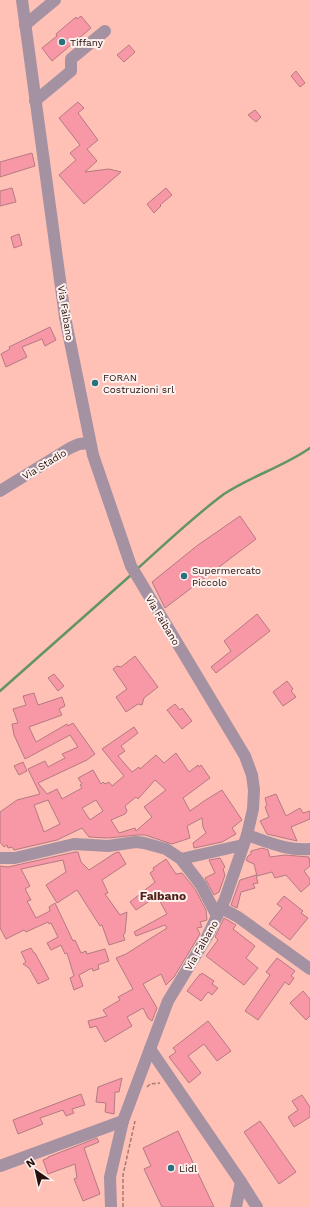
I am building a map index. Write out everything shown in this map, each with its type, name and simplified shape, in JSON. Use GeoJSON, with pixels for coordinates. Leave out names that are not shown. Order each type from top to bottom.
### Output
{"type":"FeatureCollection","features":[{"type":"Feature","properties":{"kind":"street","name":"Via Faibano"},"geometry":{"type":"LineString","coordinates":[[22,0],[65,317],[93,455],[131,566],[245,756],[252,775],[254,790],[253,809],[245,840],[219,912],[208,935],[168,1001],[123,1121],[110,1177],[111,1207]]}},
{"type":"Feature","properties":{"kind":"street"},"geometry":{"type":"LineString","coordinates":[[25,25],[55,0]]}},
{"type":"Feature","properties":{"kind":"street"},"geometry":{"type":"LineString","coordinates":[[35,101],[71,71],[71,59],[105,30]]}},
{"type":"Feature","properties":{"kind":"street","name":"Via Stadio"},"geometry":{"type":"LineString","coordinates":[[0,491],[70,448],[90,442]]}},
{"type":"Feature","properties":{"kind":"street"},"geometry":{"type":"LineString","coordinates":[[181,859],[245,840],[298,850],[310,849]]}},
{"type":"Feature","properties":{"kind":"street"},"geometry":{"type":"LineString","coordinates":[[0,858],[15,858],[74,844],[108,846],[136,842],[166,849],[181,859],[219,912],[238,917],[310,969]]}},
{"type":"Feature","properties":{"kind":"street"},"geometry":{"type":"LineString","coordinates":[[150,1049],[257,1207]]}},
{"type":"Feature","properties":{"kind":"street"},"geometry":{"type":"LineString","coordinates":[[0,1166],[123,1121]]}},
{"type":"Feature","properties":{"kind":"street"},"geometry":{"type":"LineString","coordinates":[[236,1207],[241,1182]]}},
{"type":"Feature","properties":{"kind":"path"},"geometry":{"type":"LineString","coordinates":[[145,1090],[150,1084],[155,1082],[160,1083],[164,1087]]}},
{"type":"Feature","properties":{"kind":"path"},"geometry":{"type":"LineString","coordinates":[[123,1207],[123,1175],[135,1120]]}},
{"type":"Feature","properties":{"kind":"building","name":"Tiffany"},"geometry":{"type":"Polygon","coordinates":[[[81,16],[91,28],[52,61],[42,48],[57,36],[56,34],[76,17],[77,19],[81,16]]]}},
{"type":"Feature","properties":{"kind":"building"},"geometry":{"type":"Polygon","coordinates":[[[129,45],[135,52],[124,62],[117,55],[129,45]]]}},
{"type":"Feature","properties":{"kind":"building"},"geometry":{"type":"Polygon","coordinates":[[[296,71],[305,83],[300,87],[291,76],[296,71]]]}},
{"type":"Feature","properties":{"kind":"building"},"geometry":{"type":"Polygon","coordinates":[[[78,102],[84,108],[78,113],[98,140],[87,149],[97,161],[85,172],[109,169],[121,172],[84,204],[59,175],[76,160],[70,153],[80,145],[59,118],[78,102]]]}},
{"type":"Feature","properties":{"kind":"building"},"geometry":{"type":"Polygon","coordinates":[[[255,110],[261,117],[256,122],[248,115],[255,110]]]}},
{"type":"Feature","properties":{"kind":"building"},"geometry":{"type":"Polygon","coordinates":[[[32,153],[35,166],[0,177],[0,162],[32,153]]]}},
{"type":"Feature","properties":{"kind":"building"},"geometry":{"type":"Polygon","coordinates":[[[12,188],[16,202],[0,206],[0,191],[12,188]]]}},
{"type":"Feature","properties":{"kind":"building"},"geometry":{"type":"Polygon","coordinates":[[[166,188],[172,195],[160,205],[161,206],[154,213],[147,204],[166,188]]]}},
{"type":"Feature","properties":{"kind":"building"},"geometry":{"type":"Polygon","coordinates":[[[19,234],[22,245],[14,248],[11,237],[19,234]]]}},
{"type":"Feature","properties":{"kind":"building"},"geometry":{"type":"Polygon","coordinates":[[[50,327],[56,340],[45,346],[42,339],[22,347],[27,357],[6,367],[1,354],[10,349],[9,347],[50,327]]]}},
{"type":"Feature","properties":{"kind":"building"},"geometry":{"type":"Polygon","coordinates":[[[240,516],[256,539],[165,608],[152,582],[198,545],[240,516]]]}},
{"type":"Feature","properties":{"kind":"building"},"geometry":{"type":"Polygon","coordinates":[[[257,614],[270,631],[216,673],[211,667],[231,651],[224,641],[257,614]]]}},
{"type":"Feature","properties":{"kind":"building"},"geometry":{"type":"Polygon","coordinates":[[[135,656],[158,687],[144,698],[142,705],[138,704],[126,712],[116,697],[127,689],[113,669],[117,666],[121,667],[135,656]]]}},
{"type":"Feature","properties":{"kind":"building"},"geometry":{"type":"Polygon","coordinates":[[[54,674],[64,686],[58,691],[48,678],[54,674]]]}},
{"type":"Feature","properties":{"kind":"building"},"geometry":{"type":"Polygon","coordinates":[[[287,681],[293,689],[291,691],[296,697],[283,706],[273,692],[287,681]]]}},
{"type":"Feature","properties":{"kind":"building"},"geometry":{"type":"Polygon","coordinates":[[[34,693],[38,705],[62,697],[65,706],[59,709],[62,715],[29,727],[36,742],[67,724],[68,726],[73,723],[95,754],[87,760],[38,783],[47,794],[57,789],[62,799],[82,788],[80,785],[82,784],[78,778],[93,770],[101,784],[103,782],[105,784],[109,782],[112,786],[124,776],[102,749],[134,727],[138,733],[121,746],[125,751],[118,756],[132,772],[139,767],[140,769],[156,755],[164,763],[176,753],[189,772],[198,765],[199,767],[201,765],[210,778],[183,798],[190,811],[222,790],[242,820],[232,828],[236,834],[222,842],[194,848],[193,843],[206,833],[203,827],[202,818],[187,826],[190,838],[172,844],[145,835],[108,838],[89,837],[82,828],[57,840],[14,850],[12,847],[8,848],[7,845],[4,847],[0,842],[0,812],[17,800],[40,794],[28,769],[45,761],[48,767],[65,758],[62,754],[78,747],[70,735],[25,759],[14,735],[12,724],[18,723],[13,709],[26,705],[23,696],[34,693]],[[155,780],[138,799],[136,797],[125,806],[127,811],[125,814],[111,820],[119,833],[135,828],[136,831],[152,817],[144,807],[166,790],[155,780]],[[48,800],[34,805],[44,832],[60,824],[48,800]],[[96,800],[82,808],[90,820],[103,811],[96,800]]]}},
{"type":"Feature","properties":{"kind":"building"},"geometry":{"type":"Polygon","coordinates":[[[175,704],[180,710],[182,708],[192,721],[182,729],[167,710],[175,704]]]}},
{"type":"Feature","properties":{"kind":"building"},"geometry":{"type":"Polygon","coordinates":[[[23,762],[27,771],[19,775],[14,766],[23,762]]]}},
{"type":"Feature","properties":{"kind":"building"},"geometry":{"type":"Polygon","coordinates":[[[276,794],[286,816],[300,808],[303,813],[310,811],[310,819],[291,827],[297,841],[267,834],[260,821],[269,817],[265,807],[267,805],[265,798],[276,794]]]}},
{"type":"Feature","properties":{"kind":"building"},"geometry":{"type":"Polygon","coordinates":[[[262,848],[268,850],[270,857],[285,855],[309,857],[310,866],[304,871],[310,879],[310,884],[301,892],[286,875],[275,878],[272,872],[257,876],[254,864],[246,860],[251,854],[251,851],[262,848]]]}},
{"type":"Feature","properties":{"kind":"building"},"geometry":{"type":"Polygon","coordinates":[[[78,852],[81,862],[89,870],[115,853],[119,852],[126,864],[102,880],[108,893],[105,894],[120,915],[127,912],[125,933],[123,935],[125,940],[109,945],[102,925],[100,926],[77,890],[57,903],[46,885],[66,872],[63,860],[21,869],[30,886],[25,889],[31,900],[27,901],[36,918],[50,911],[49,907],[55,903],[73,941],[75,940],[81,953],[86,951],[87,954],[105,949],[109,961],[98,965],[99,969],[93,971],[92,968],[79,975],[83,986],[74,990],[70,978],[74,976],[67,953],[65,954],[61,945],[51,950],[47,943],[58,937],[51,923],[49,924],[48,922],[26,932],[24,930],[6,939],[0,928],[0,866],[8,867],[78,852]]]}},
{"type":"Feature","properties":{"kind":"building"},"geometry":{"type":"Polygon","coordinates":[[[220,858],[225,867],[223,869],[225,875],[219,892],[214,895],[205,878],[215,873],[209,860],[220,858]]]}},
{"type":"Feature","properties":{"kind":"building"},"geometry":{"type":"Polygon","coordinates":[[[166,859],[176,874],[182,873],[195,889],[206,910],[207,920],[200,922],[202,927],[197,928],[200,934],[174,977],[166,985],[161,974],[143,984],[157,1008],[152,1021],[148,1018],[143,1008],[127,1017],[132,1026],[105,1042],[96,1026],[90,1028],[88,1021],[107,1016],[103,1010],[120,1000],[118,997],[133,989],[116,958],[126,954],[167,928],[165,925],[136,936],[134,932],[167,914],[157,896],[136,910],[130,902],[155,882],[150,873],[154,870],[153,868],[166,859]]]}},
{"type":"Feature","properties":{"kind":"building"},"geometry":{"type":"Polygon","coordinates":[[[256,875],[258,883],[253,884],[255,888],[241,892],[237,908],[231,905],[240,880],[256,875]]]}},
{"type":"Feature","properties":{"kind":"building"},"geometry":{"type":"Polygon","coordinates":[[[284,896],[303,911],[301,913],[308,918],[290,940],[269,924],[282,908],[277,904],[284,896]]]}},
{"type":"Feature","properties":{"kind":"building"},"geometry":{"type":"Polygon","coordinates":[[[224,918],[236,925],[233,929],[255,946],[246,958],[258,968],[244,985],[206,956],[218,940],[215,937],[224,918]]]}},
{"type":"Feature","properties":{"kind":"building"},"geometry":{"type":"Polygon","coordinates":[[[31,948],[49,979],[38,984],[29,968],[23,964],[26,962],[21,952],[31,948]]]}},
{"type":"Feature","properties":{"kind":"building"},"geometry":{"type":"Polygon","coordinates":[[[277,958],[295,971],[291,976],[294,978],[289,985],[285,982],[258,1020],[245,1011],[270,975],[266,972],[277,958]]]}},
{"type":"Feature","properties":{"kind":"building"},"geometry":{"type":"Polygon","coordinates":[[[202,973],[214,981],[212,984],[218,988],[212,995],[208,992],[201,1001],[187,991],[202,973]]]}},
{"type":"Feature","properties":{"kind":"building"},"geometry":{"type":"Polygon","coordinates":[[[303,991],[310,999],[310,1016],[306,1020],[290,1003],[303,991]]]}},
{"type":"Feature","properties":{"kind":"building"},"geometry":{"type":"Polygon","coordinates":[[[208,1021],[231,1051],[217,1061],[204,1044],[188,1056],[201,1073],[189,1083],[169,1057],[176,1052],[173,1048],[208,1021]]]}},
{"type":"Feature","properties":{"kind":"building"},"geometry":{"type":"Polygon","coordinates":[[[122,1078],[119,1092],[115,1092],[114,1114],[105,1112],[106,1103],[96,1102],[98,1087],[122,1078]]]}},
{"type":"Feature","properties":{"kind":"building"},"geometry":{"type":"Polygon","coordinates":[[[81,1094],[85,1105],[72,1109],[74,1113],[66,1116],[63,1110],[40,1118],[43,1124],[18,1134],[13,1120],[81,1094]]]}},
{"type":"Feature","properties":{"kind":"building"},"geometry":{"type":"Polygon","coordinates":[[[302,1095],[310,1107],[310,1117],[294,1127],[288,1117],[298,1110],[292,1101],[302,1095]]]}},
{"type":"Feature","properties":{"kind":"building"},"geometry":{"type":"Polygon","coordinates":[[[260,1121],[296,1172],[279,1184],[244,1132],[260,1121]]]}},
{"type":"Feature","properties":{"kind":"building","name":"Lidl"},"geometry":{"type":"Polygon","coordinates":[[[178,1131],[214,1207],[162,1207],[144,1169],[151,1166],[143,1148],[178,1131]]]}},
{"type":"Feature","properties":{"kind":"building"},"geometry":{"type":"Polygon","coordinates":[[[97,1138],[99,1142],[84,1148],[100,1194],[83,1201],[74,1179],[77,1178],[75,1164],[48,1174],[43,1160],[97,1138]]]}},
{"type":"Feature","properties":{"kind":"waterway"},"geometry":{"type":"LineString","coordinates":[[136,570],[190,521],[224,494],[289,461],[310,448]]}},
{"type":"Feature","properties":{"kind":"waterway"},"geometry":{"type":"LineString","coordinates":[[0,691],[131,575]]}},
{"type":"Feature","properties":{"kind":"place","name":"Tiffany"},"geometry":{"type":"Point","coordinates":[62,42]}},
{"type":"Feature","properties":{"kind":"place","name":"FORAN Costruzioni srl"},"geometry":{"type":"Point","coordinates":[95,383]}},
{"type":"Feature","properties":{"kind":"place","name":"Supermercato Piccolo"},"geometry":{"type":"Point","coordinates":[184,576]}},
{"type":"Feature","properties":{"kind":"place","name":"Lidl"},"geometry":{"type":"Point","coordinates":[171,1168]}},
{"type":"Feature","properties":{"kind":"district","name":"Faibano"},"geometry":{"type":"Point","coordinates":[163,896]}}]}
